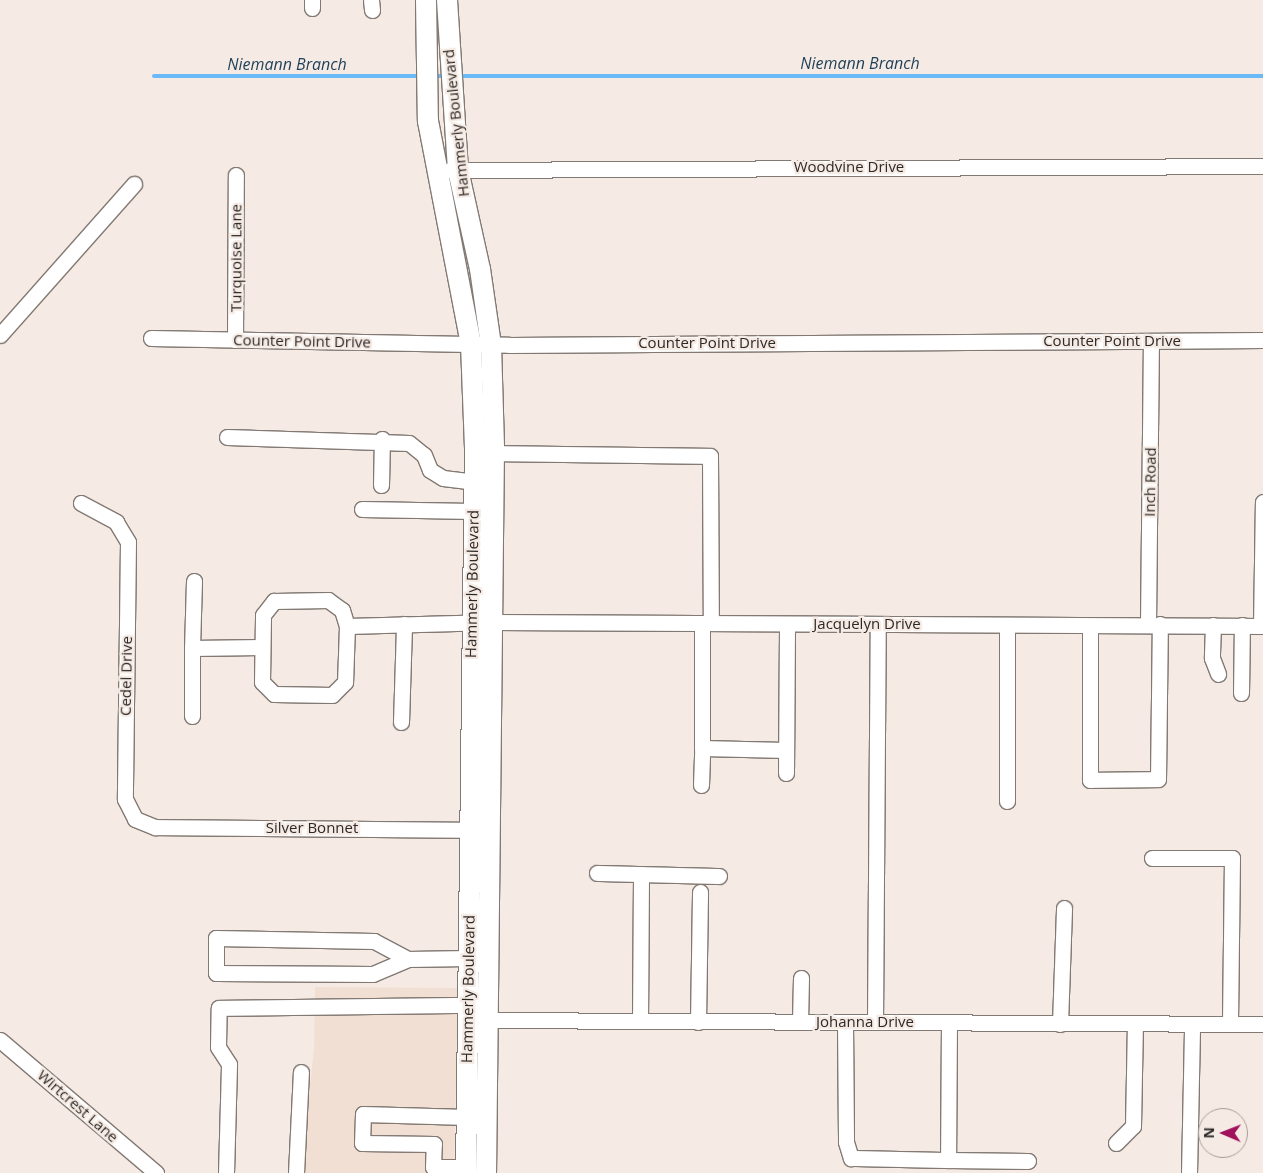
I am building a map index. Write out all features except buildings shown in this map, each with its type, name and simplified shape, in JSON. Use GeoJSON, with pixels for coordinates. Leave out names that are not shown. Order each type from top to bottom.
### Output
{"type":"FeatureCollection","features":[{"type":"Feature","properties":{"kind":"main road","name":"Hammerly Boulevard"},"geometry":{"type":"LineString","coordinates":[[426,0],[428,121],[435,171],[471,344],[474,511],[471,623],[466,1170]]}},
{"type":"Feature","properties":{"kind":"main road","name":"Hammerly Boulevard"},"geometry":{"type":"LineString","coordinates":[[447,0],[458,170],[484,286],[491,345],[494,453],[493,622],[486,1173]]}},
{"type":"Feature","properties":{"kind":"street","name":"Woodvine Drive"},"geometry":{"type":"LineString","coordinates":[[435,171],[1263,166]]}},
{"type":"Feature","properties":{"kind":"street","name":"Turquoise Lane"},"geometry":{"type":"LineString","coordinates":[[236,175],[236,340]]}},
{"type":"Feature","properties":{"kind":"street"},"geometry":{"type":"LineString","coordinates":[[0,335],[134,184]]}},
{"type":"Feature","properties":{"kind":"street","name":"Counter Point Drive"},"geometry":{"type":"LineString","coordinates":[[151,338],[491,345],[1263,340]]}},
{"type":"Feature","properties":{"kind":"street","name":"Inch Road"},"geometry":{"type":"LineString","coordinates":[[1090,626],[1090,780],[1158,779],[1154,624],[1151,341]]}},
{"type":"Feature","properties":{"kind":"street"},"geometry":{"type":"LineString","coordinates":[[227,437],[382,439],[409,443],[424,455],[430,470],[443,478],[474,482]]}},
{"type":"Feature","properties":{"kind":"street"},"geometry":{"type":"LineString","coordinates":[[382,439],[382,485]]}},
{"type":"Feature","properties":{"kind":"street"},"geometry":{"type":"LineString","coordinates":[[494,453],[710,456],[707,623],[701,785]]}},
{"type":"Feature","properties":{"kind":"street"},"geometry":{"type":"LineString","coordinates":[[1262,626],[1263,502]]}},
{"type":"Feature","properties":{"kind":"street","name":"Cedel Drive"},"geometry":{"type":"LineString","coordinates":[[81,503],[123,531],[128,542],[125,799],[135,819]]}},
{"type":"Feature","properties":{"kind":"street"},"geometry":{"type":"LineString","coordinates":[[362,509],[474,511]]}},
{"type":"Feature","properties":{"kind":"street"},"geometry":{"type":"LineString","coordinates":[[192,716],[194,580]]}},
{"type":"Feature","properties":{"kind":"street"},"geometry":{"type":"LineString","coordinates":[[328,600],[342,610],[347,626],[345,682],[332,695],[274,694],[262,682],[261,647],[263,615],[274,601],[328,600]]}},
{"type":"Feature","properties":{"kind":"street","name":"Jacquelyn Drive"},"geometry":{"type":"LineString","coordinates":[[347,626],[493,622],[1262,626]]}},
{"type":"Feature","properties":{"kind":"street"},"geometry":{"type":"LineString","coordinates":[[401,722],[404,624]]}},
{"type":"Feature","properties":{"kind":"street"},"geometry":{"type":"LineString","coordinates":[[786,773],[787,624]]}},
{"type":"Feature","properties":{"kind":"street"},"geometry":{"type":"LineString","coordinates":[[875,1022],[878,624]]}},
{"type":"Feature","properties":{"kind":"street"},"geometry":{"type":"LineString","coordinates":[[1007,801],[1008,625]]}},
{"type":"Feature","properties":{"kind":"street"},"geometry":{"type":"LineString","coordinates":[[1213,625],[1212,658],[1218,674]]}},
{"type":"Feature","properties":{"kind":"street"},"geometry":{"type":"LineString","coordinates":[[1242,625],[1242,692]]}},
{"type":"Feature","properties":{"kind":"street"},"geometry":{"type":"LineString","coordinates":[[192,648],[261,647]]}},
{"type":"Feature","properties":{"kind":"street"},"geometry":{"type":"LineString","coordinates":[[702,748],[786,750]]}},
{"type":"Feature","properties":{"kind":"street","name":"Silver Bonnet"},"geometry":{"type":"LineString","coordinates":[[135,819],[154,827],[490,830]]}},
{"type":"Feature","properties":{"kind":"street"},"geometry":{"type":"LineString","coordinates":[[1152,858],[1232,858],[1230,1024]]}},
{"type":"Feature","properties":{"kind":"street"},"geometry":{"type":"LineString","coordinates":[[597,873],[719,876]]}},
{"type":"Feature","properties":{"kind":"street"},"geometry":{"type":"LineString","coordinates":[[640,1021],[641,874]]}},
{"type":"Feature","properties":{"kind":"street"},"geometry":{"type":"LineString","coordinates":[[698,1022],[700,892]]}},
{"type":"Feature","properties":{"kind":"street"},"geometry":{"type":"LineString","coordinates":[[1060,1024],[1064,908]]}},
{"type":"Feature","properties":{"kind":"street"},"geometry":{"type":"LineString","coordinates":[[408,959],[374,940],[216,938],[216,973],[373,974],[408,959],[468,958]]}},
{"type":"Feature","properties":{"kind":"street"},"geometry":{"type":"LineString","coordinates":[[800,1022],[801,978]]}},
{"type":"Feature","properties":{"kind":"street","name":"Johanna Drive"},"geometry":{"type":"LineString","coordinates":[[226,1173],[229,1064],[218,1047],[219,1008],[468,1013],[489,1021],[1263,1024]]}},
{"type":"Feature","properties":{"kind":"street"},"geometry":{"type":"LineString","coordinates":[[845,1022],[846,1142],[851,1158],[1028,1161]]}},
{"type":"Feature","properties":{"kind":"street"},"geometry":{"type":"LineString","coordinates":[[948,1160],[949,1023]]}},
{"type":"Feature","properties":{"kind":"street"},"geometry":{"type":"LineString","coordinates":[[1116,1143],[1133,1126],[1135,1024]]}},
{"type":"Feature","properties":{"kind":"street"},"geometry":{"type":"LineString","coordinates":[[1189,1173],[1192,1024]]}},
{"type":"Feature","properties":{"kind":"street","name":"Wirtcrest Lane"},"geometry":{"type":"LineString","coordinates":[[0,1040],[156,1173]]}},
{"type":"Feature","properties":{"kind":"street"},"geometry":{"type":"LineString","coordinates":[[296,1173],[302,1072]]}},
{"type":"Feature","properties":{"kind":"street"},"geometry":{"type":"LineString","coordinates":[[466,1170],[433,1167],[434,1144],[362,1143],[363,1114],[467,1117]]}},
{"type":"Feature","properties":{"kind":"shaded area"},"geometry":{"type":"Polygon","coordinates":[[[315,987],[458,988],[454,1173],[301,1173],[314,1048],[315,987]]]}},
{"type":"Feature","properties":{"kind":"waterway","name":"Niemann Branch"},"geometry":{"type":"LineString","coordinates":[[154,76],[419,76]]}},
{"type":"Feature","properties":{"kind":"waterway","name":"Niemann Branch"},"geometry":{"type":"LineString","coordinates":[[435,76],[441,76]]}},
{"type":"Feature","properties":{"kind":"waterway","name":"Niemann Branch"},"geometry":{"type":"LineString","coordinates":[[459,76],[1263,76]]}}]}
